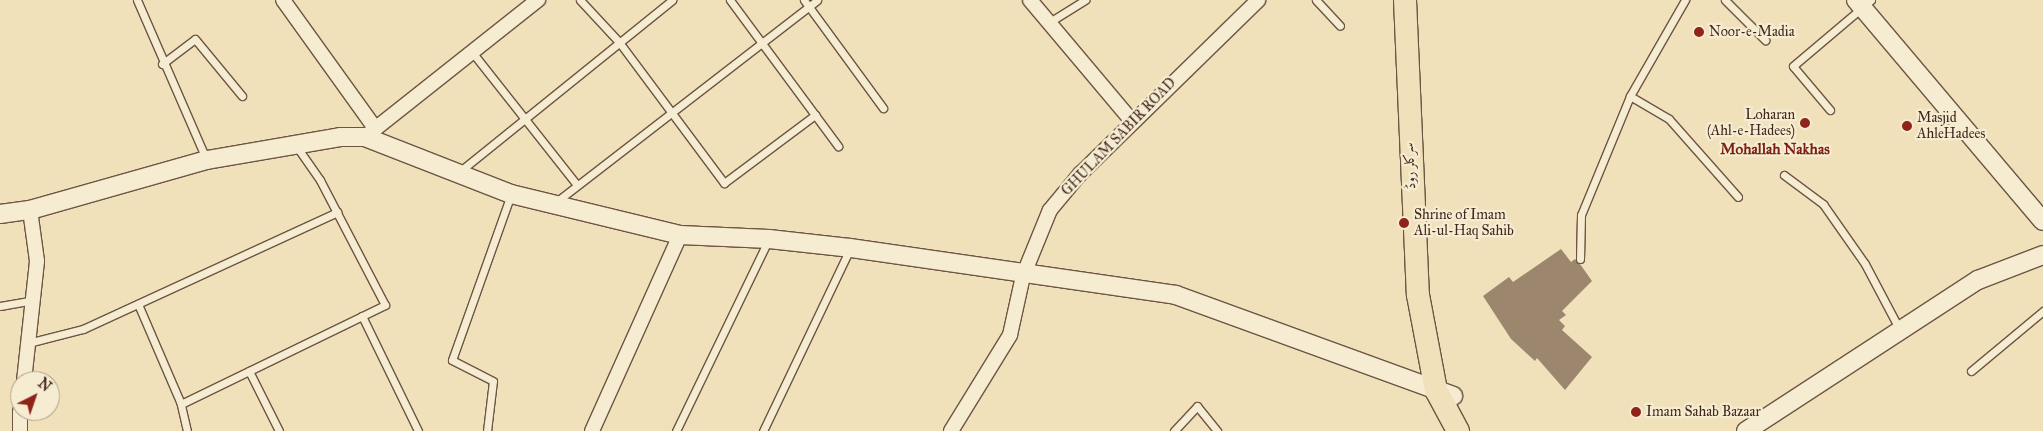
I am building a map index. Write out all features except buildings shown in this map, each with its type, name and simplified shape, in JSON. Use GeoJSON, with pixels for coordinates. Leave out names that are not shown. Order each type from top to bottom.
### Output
{"type":"FeatureCollection","features":[{"type":"Feature","properties":{"kind":"main road","name":"سرکلر روڈ"},"geometry":{"type":"LineString","coordinates":[[1405,0],[1418,295],[1432,361],[1458,431]]}},
{"type":"Feature","properties":{"kind":"main road","name":"سرکلر روڈ"},"geometry":{"type":"LineString","coordinates":[[1445,393],[1474,431]]}},
{"type":"Feature","properties":{"kind":"street"},"geometry":{"type":"LineString","coordinates":[[283,0],[370,132],[511,194],[680,235],[769,239],[850,248],[1023,276],[1176,295],[1445,393]]}},
{"type":"Feature","properties":{"kind":"street"},"geometry":{"type":"LineString","coordinates":[[0,214],[30,210],[206,160],[297,147],[370,132],[538,0]]}},
{"type":"Feature","properties":{"kind":"street"},"geometry":{"type":"LineString","coordinates":[[1030,0],[1132,121]]}},
{"type":"Feature","properties":{"kind":"street","name":"GHULAM SABIR ROAD"},"geometry":{"type":"LineString","coordinates":[[951,431],[1010,335],[1023,276],[1050,210],[1132,121],[1258,0]]}},
{"type":"Feature","properties":{"kind":"street"},"geometry":{"type":"LineString","coordinates":[[1863,2],[2043,221]]}},
{"type":"Feature","properties":{"kind":"street"},"geometry":{"type":"LineString","coordinates":[[25,371],[37,262],[30,210]]}},
{"type":"Feature","properties":{"kind":"street"},"geometry":{"type":"LineString","coordinates":[[592,431],[680,235]]}},
{"type":"Feature","properties":{"kind":"street"},"geometry":{"type":"LineString","coordinates":[[1746,431],[1901,333],[1978,280],[2043,255]]}},
{"type":"Feature","properties":{"kind":"lane"},"geometry":{"type":"LineString","coordinates":[[137,0],[162,64],[206,160]]}},
{"type":"Feature","properties":{"kind":"lane"},"geometry":{"type":"LineString","coordinates":[[580,0],[619,42],[724,183],[815,115]]}},
{"type":"Feature","properties":{"kind":"lane"},"geometry":{"type":"LineString","coordinates":[[459,172],[672,0]]}},
{"type":"Feature","properties":{"kind":"lane"},"geometry":{"type":"LineString","coordinates":[[730,0],[838,146]]}},
{"type":"Feature","properties":{"kind":"lane"},"geometry":{"type":"LineString","coordinates":[[554,203],[762,43],[806,3],[816,0]]}},
{"type":"Feature","properties":{"kind":"lane"},"geometry":{"type":"LineString","coordinates":[[1048,23],[1085,0]]}},
{"type":"Feature","properties":{"kind":"lane"},"geometry":{"type":"LineString","coordinates":[[1316,0],[1340,26]]}},
{"type":"Feature","properties":{"kind":"lane"},"geometry":{"type":"LineString","coordinates":[[1580,260],[1581,216],[1630,96],[1685,0]]}},
{"type":"Feature","properties":{"kind":"lane"},"geometry":{"type":"LineString","coordinates":[[1725,0],[1765,40]]}},
{"type":"Feature","properties":{"kind":"lane"},"geometry":{"type":"LineString","coordinates":[[1830,110],[1793,66],[1863,2]]}},
{"type":"Feature","properties":{"kind":"lane"},"geometry":{"type":"LineString","coordinates":[[806,3],[883,108]]}},
{"type":"Feature","properties":{"kind":"lane"},"geometry":{"type":"LineString","coordinates":[[162,64],[195,39],[242,96]]}},
{"type":"Feature","properties":{"kind":"lane"},"geometry":{"type":"LineString","coordinates":[[472,52],[577,185]]}},
{"type":"Feature","properties":{"kind":"lane"},"geometry":{"type":"LineString","coordinates":[[1630,96],[1669,119],[1738,197]]}},
{"type":"Feature","properties":{"kind":"lane"},"geometry":{"type":"LineString","coordinates":[[181,404],[385,304],[337,212],[297,147]]}},
{"type":"Feature","properties":{"kind":"lane"},"geometry":{"type":"LineString","coordinates":[[1784,175],[1823,204],[1865,264],[1901,333]]}},
{"type":"Feature","properties":{"kind":"lane"},"geometry":{"type":"LineString","coordinates":[[488,431],[493,381],[452,360],[511,194]]}},
{"type":"Feature","properties":{"kind":"lane"},"geometry":{"type":"LineString","coordinates":[[28,343],[83,329],[337,212]]}},
{"type":"Feature","properties":{"kind":"lane"},"geometry":{"type":"LineString","coordinates":[[676,431],[769,239]]}},
{"type":"Feature","properties":{"kind":"lane"},"geometry":{"type":"LineString","coordinates":[[763,431],[850,248]]}},
{"type":"Feature","properties":{"kind":"lane"},"geometry":{"type":"LineString","coordinates":[[0,306],[33,300]]}},
{"type":"Feature","properties":{"kind":"lane"},"geometry":{"type":"LineString","coordinates":[[138,304],[181,404],[187,431]]}},
{"type":"Feature","properties":{"kind":"lane"},"geometry":{"type":"LineString","coordinates":[[1971,371],[2043,311]]}},
{"type":"Feature","properties":{"kind":"lane"},"geometry":{"type":"LineString","coordinates":[[362,316],[418,431]]}},
{"type":"Feature","properties":{"kind":"lane"},"geometry":{"type":"LineString","coordinates":[[249,371],[279,431]]}},
{"type":"Feature","properties":{"kind":"lane"},"geometry":{"type":"LineString","coordinates":[[1174,431],[1197,406],[1217,431]]}},
{"type":"Feature","properties":{"kind":"place","name":"Noor-e-Madia"},"geometry":{"type":"Point","coordinates":[1699,32]}},
{"type":"Feature","properties":{"kind":"place","name":"Loharan (Ahl-e-Hadees)"},"geometry":{"type":"Point","coordinates":[1805,123]}},
{"type":"Feature","properties":{"kind":"place","name":"Masjid AhleHadees"},"geometry":{"type":"Point","coordinates":[1907,126]}},
{"type":"Feature","properties":{"kind":"place","name":"Shrine of Imam Ali-ul-Haq Sahib"},"geometry":{"type":"Point","coordinates":[1404,223]}},
{"type":"Feature","properties":{"kind":"place","name":"Imam Sahab Bazaar"},"geometry":{"type":"Point","coordinates":[1636,412]}},
{"type":"Feature","properties":{"kind":"district","name":"Mohallah Nakhas"},"geometry":{"type":"Point","coordinates":[1775,150]}}]}
